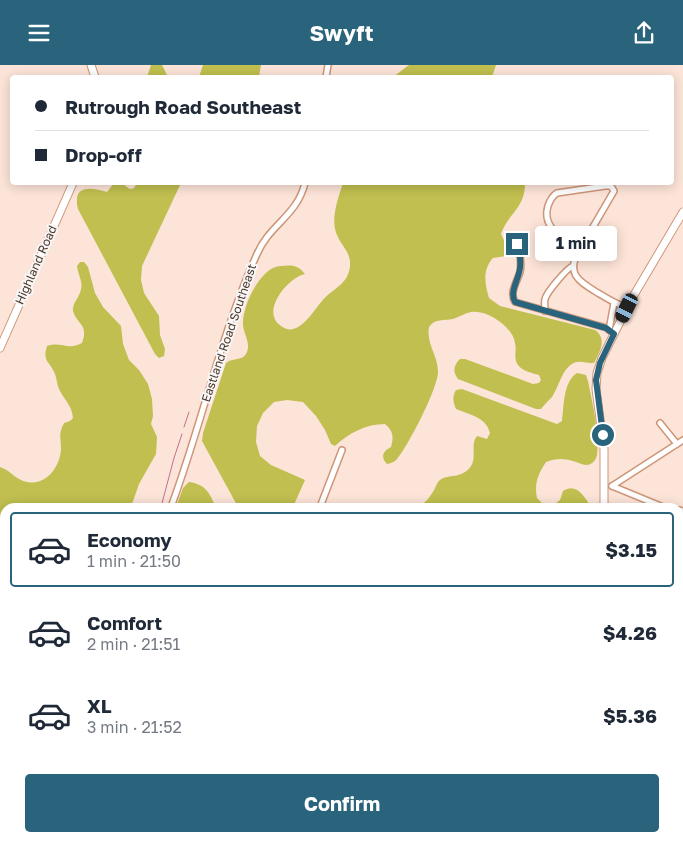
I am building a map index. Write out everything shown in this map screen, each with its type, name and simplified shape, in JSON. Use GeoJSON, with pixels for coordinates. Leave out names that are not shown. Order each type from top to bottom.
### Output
{"type":"FeatureCollection","features":[{"type":"Feature","properties":{"kind":"street","name":"Highland Road"},"geometry":{"type":"LineString","coordinates":[[0,348],[72,185]]}},
{"type":"Feature","properties":{"kind":"street","name":"Eastland Road Southeast"},"geometry":{"type":"LineString","coordinates":[[173,503],[223,344],[257,255],[270,233],[293,209],[301,196],[304,185]]}},
{"type":"Feature","properties":{"kind":"street"},"geometry":{"type":"LineString","coordinates":[[579,251],[554,232],[548,225],[546,216],[548,205],[557,193],[611,186],[614,191],[579,251],[573,266],[574,273],[580,282],[614,303],[627,308]]}},
{"type":"Feature","properties":{"kind":"street"},"geometry":{"type":"LineString","coordinates":[[605,503],[608,486],[596,380],[600,363],[612,332],[683,212]]}},
{"type":"Feature","properties":{"kind":"street"},"geometry":{"type":"LineString","coordinates":[[517,244],[520,254],[520,266],[512,295],[517,304],[612,332]]}},
{"type":"Feature","properties":{"kind":"street"},"geometry":{"type":"LineString","coordinates":[[545,311],[544,303],[547,296],[567,269],[573,266]]}},
{"type":"Feature","properties":{"kind":"street"},"geometry":{"type":"LineString","coordinates":[[612,332],[614,303]]}},
{"type":"Feature","properties":{"kind":"street"},"geometry":{"type":"LineString","coordinates":[[660,423],[677,444]]}},
{"type":"Feature","properties":{"kind":"street"},"geometry":{"type":"LineString","coordinates":[[608,486],[683,440]]}},
{"type":"Feature","properties":{"kind":"street"},"geometry":{"type":"LineString","coordinates":[[322,503],[342,450]]}},
{"type":"Feature","properties":{"kind":"street"},"geometry":{"type":"LineString","coordinates":[[608,486],[653,503]]}},
{"type":"Feature","properties":{"kind":"shaded area"},"geometry":{"type":"Polygon","coordinates":[[[151,65],[162,65],[167,75],[148,75],[151,65]]]}},
{"type":"Feature","properties":{"kind":"shaded area"},"geometry":{"type":"Polygon","coordinates":[[[203,65],[261,65],[259,75],[200,75],[203,65]]]}},
{"type":"Feature","properties":{"kind":"shaded area"},"geometry":{"type":"Polygon","coordinates":[[[409,65],[496,65],[493,75],[396,75],[409,65]]]}},
{"type":"Feature","properties":{"kind":"shaded area"},"geometry":{"type":"Polygon","coordinates":[[[112,185],[124,185],[130,189],[136,185],[180,185],[142,266],[141,280],[144,293],[159,316],[160,335],[165,349],[164,356],[159,358],[155,354],[78,209],[77,201],[80,192],[94,189],[107,192],[112,185]]]}},
{"type":"Feature","properties":{"kind":"shaded area"},"geometry":{"type":"Polygon","coordinates":[[[342,185],[525,185],[522,199],[501,234],[508,249],[506,256],[493,258],[487,267],[486,282],[489,298],[500,306],[595,330],[602,342],[600,351],[594,363],[579,362],[570,365],[566,369],[552,397],[541,409],[536,409],[458,379],[455,373],[454,368],[456,364],[460,359],[465,359],[533,384],[539,383],[541,380],[539,375],[525,370],[518,365],[513,337],[504,325],[491,316],[477,312],[434,322],[429,327],[429,339],[436,360],[437,380],[422,417],[396,460],[387,464],[383,457],[386,450],[391,447],[392,440],[391,431],[385,424],[378,424],[358,430],[335,446],[331,444],[316,416],[303,402],[287,400],[274,402],[263,413],[257,426],[256,442],[260,456],[271,465],[305,480],[295,503],[236,503],[202,441],[226,363],[242,358],[248,350],[248,342],[243,328],[246,307],[254,288],[266,273],[281,266],[294,266],[305,274],[291,282],[284,289],[278,296],[275,304],[273,313],[275,320],[287,329],[299,326],[310,317],[322,301],[346,278],[349,272],[350,261],[337,235],[334,223],[342,185]]]}},
{"type":"Feature","properties":{"kind":"shaded area"},"geometry":{"type":"Polygon","coordinates":[[[80,262],[84,262],[88,267],[95,293],[103,307],[121,326],[123,344],[129,360],[139,370],[148,384],[152,399],[153,416],[151,424],[157,437],[156,454],[139,484],[132,503],[0,503],[0,467],[27,482],[40,481],[46,478],[55,468],[60,456],[62,427],[64,423],[73,418],[45,355],[47,346],[72,346],[82,343],[84,337],[83,328],[73,311],[81,286],[77,266],[80,262]]]}},
{"type":"Feature","properties":{"kind":"shaded area"},"geometry":{"type":"Polygon","coordinates":[[[577,373],[586,375],[588,381],[597,428],[597,457],[593,463],[587,465],[564,459],[546,462],[537,479],[536,488],[537,498],[542,503],[424,503],[440,480],[460,475],[468,470],[473,462],[475,439],[477,436],[487,439],[490,433],[485,423],[481,420],[456,409],[453,399],[456,390],[462,389],[557,424],[562,421],[567,388],[572,377],[577,373]]]}},
{"type":"Feature","properties":{"kind":"shaded area"},"geometry":{"type":"Polygon","coordinates":[[[189,482],[200,485],[209,494],[214,503],[177,503],[183,488],[189,482]]]}},
{"type":"Feature","properties":{"kind":"shaded area"},"geometry":{"type":"Polygon","coordinates":[[[572,488],[580,492],[588,503],[556,503],[560,500],[563,491],[572,488]]]}},
{"type":"Feature","properties":{"kind":"waterway"},"geometry":{"type":"LineString","coordinates":[[184,427],[189,412]]}},
{"type":"Feature","properties":{"kind":"waterway"},"geometry":{"type":"LineString","coordinates":[[162,503],[182,434]]}},
{"type":"Feature","properties":{"kind":"route"},"geometry":{"type":"LineString","coordinates":[[517,244],[520,254],[520,266],[512,295],[517,304],[606,328],[614,334],[600,363],[596,380],[603,435]]}}]}
